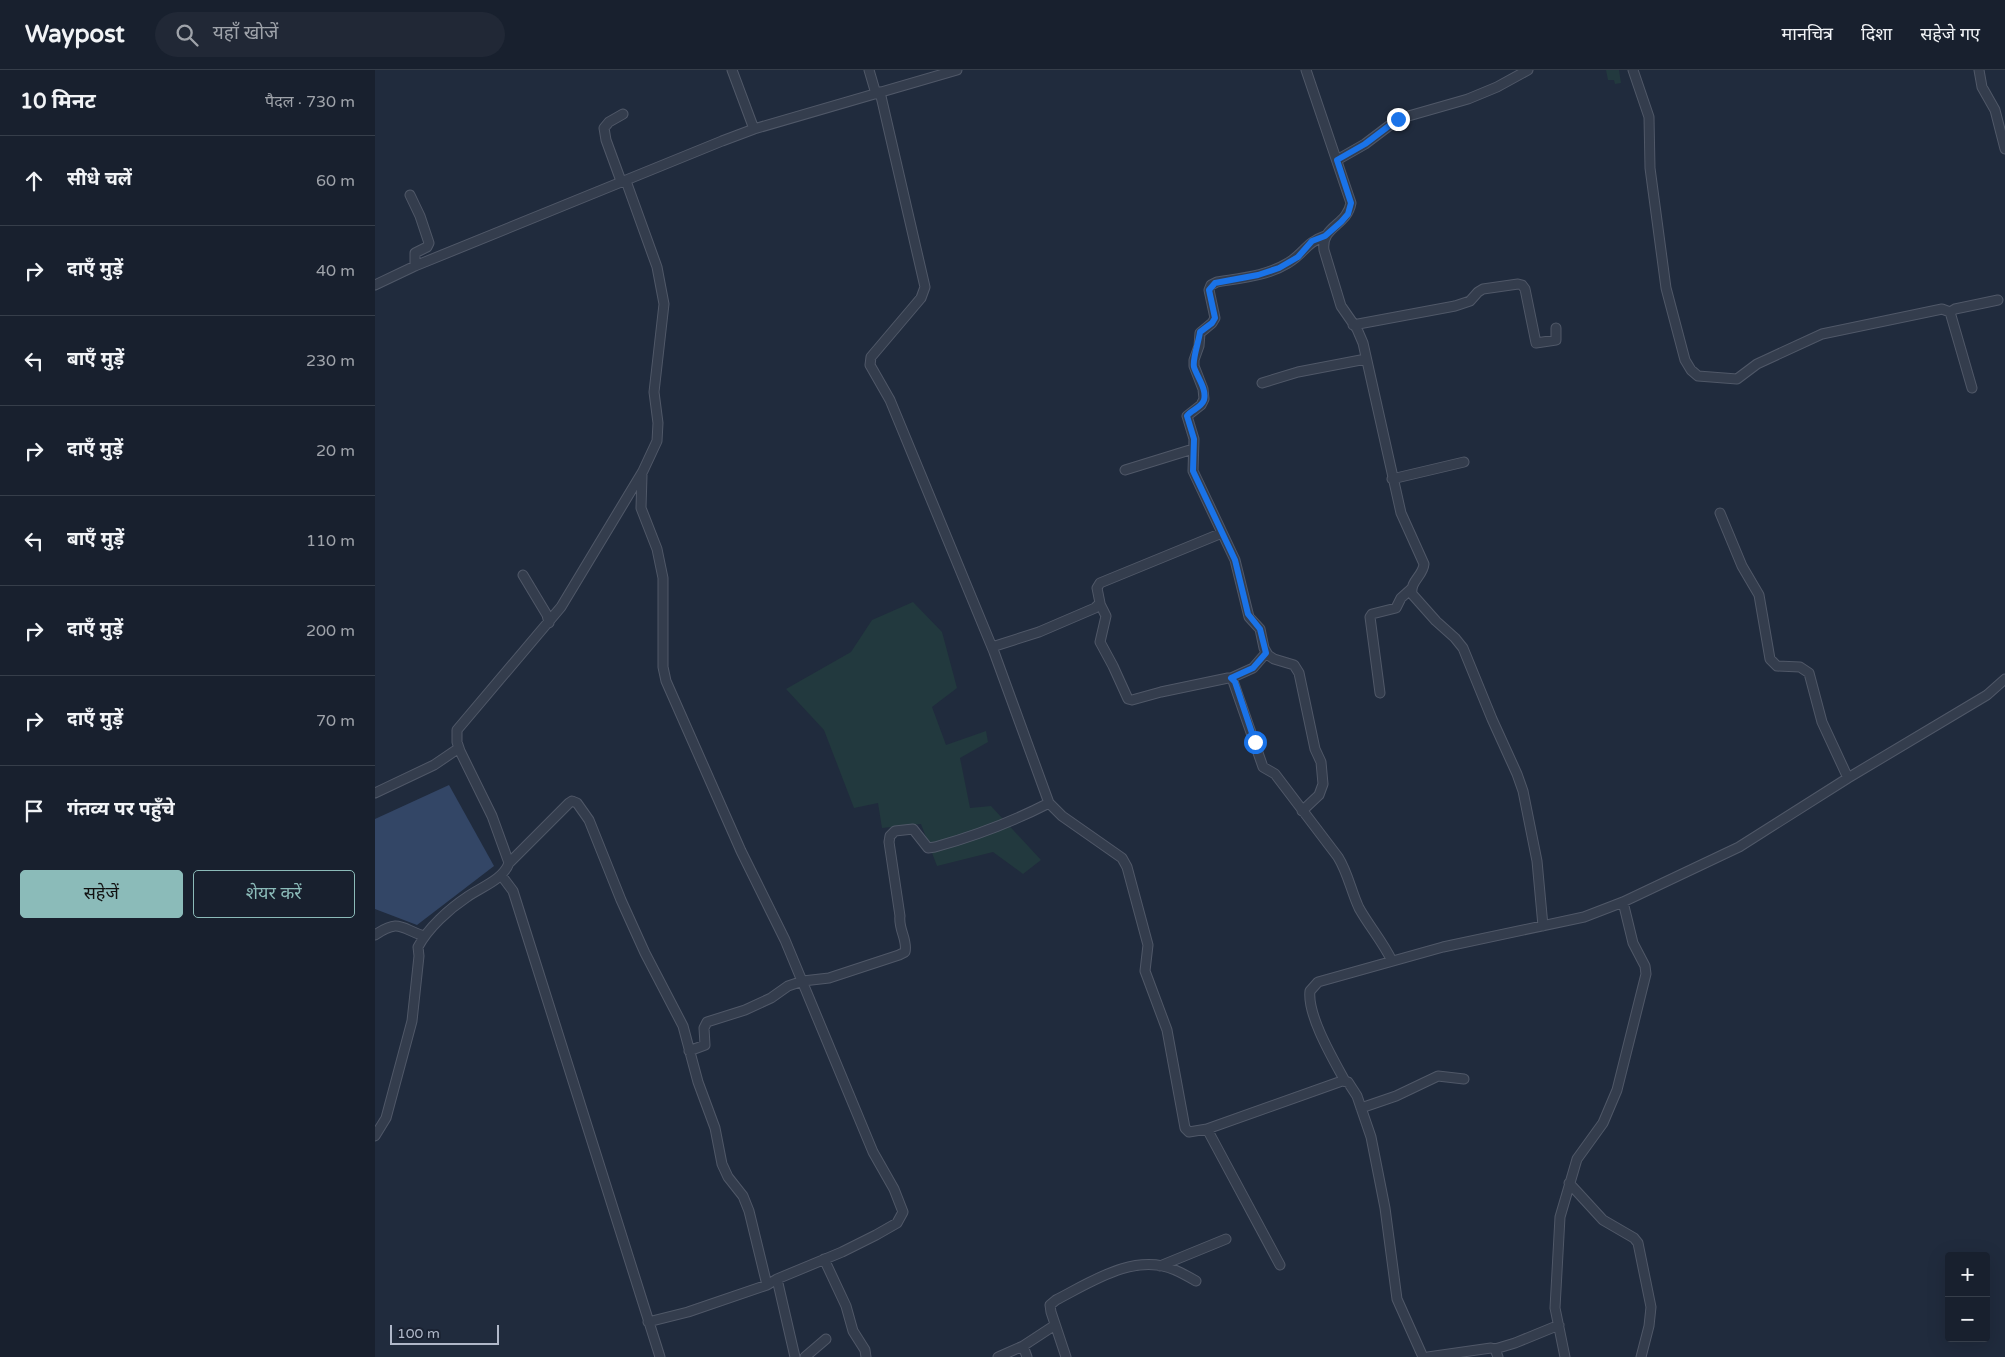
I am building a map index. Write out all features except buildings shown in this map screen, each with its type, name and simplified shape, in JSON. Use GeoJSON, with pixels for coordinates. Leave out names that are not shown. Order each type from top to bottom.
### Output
{"type":"FeatureCollection","features":[{"type":"Feature","properties":{"kind":"street"},"geometry":{"type":"LineString","coordinates":[[732,70],[754,129]]}},
{"type":"Feature","properties":{"kind":"street"},"geometry":{"type":"LineString","coordinates":[[869,70],[878,93],[925,281],[921,298],[871,357],[869,364],[890,400],[992,647],[1049,803],[1062,816],[1102,846],[1116,853],[1125,863],[1148,945],[1145,971],[1167,1030],[1185,1128],[1192,1132],[1207,1129],[1278,1102],[1345,1081]]}},
{"type":"Feature","properties":{"kind":"street"},"geometry":{"type":"LineString","coordinates":[[375,285],[415,266],[754,129],[957,70]]}},
{"type":"Feature","properties":{"kind":"street"},"geometry":{"type":"LineString","coordinates":[[1222,533],[1100,583],[1097,588],[1101,600],[1099,604],[1106,616],[1100,642],[1127,699],[1138,699],[1161,692],[1231,678],[1253,668],[1266,653],[1260,629],[1248,614],[1235,560],[1196,478],[1192,465],[1194,439],[1187,416],[1204,399],[1203,389],[1193,363],[1199,346],[1200,332],[1212,323],[1215,318],[1209,290],[1211,285],[1217,282],[1258,275],[1279,268],[1298,257],[1312,241],[1325,236],[1341,222],[1350,210],[1351,203],[1348,192],[1306,70]]}},
{"type":"Feature","properties":{"kind":"street"},"geometry":{"type":"LineString","coordinates":[[1337,160],[1365,144],[1398,119],[1474,97],[1528,70]]}},
{"type":"Feature","properties":{"kind":"street"},"geometry":{"type":"LineString","coordinates":[[1633,70],[1649,117],[1650,168],[1666,288],[1685,360],[1694,374],[1701,377],[1737,379],[1757,364],[1822,334],[1946,309],[1950,312],[1972,388]]}},
{"type":"Feature","properties":{"kind":"street"},"geometry":{"type":"LineString","coordinates":[[1979,70],[1982,87],[1995,110],[2005,149]]}},
{"type":"Feature","properties":{"kind":"street"},"geometry":{"type":"LineString","coordinates":[[509,863],[492,816],[459,748],[456,735],[463,721],[549,623],[575,587],[643,471],[657,441],[654,392],[664,304],[657,266],[606,140],[604,128],[609,122],[623,114]]}},
{"type":"Feature","properties":{"kind":"street"},"geometry":{"type":"LineString","coordinates":[[410,195],[420,216],[429,243],[427,247],[415,254],[415,266]]}},
{"type":"Feature","properties":{"kind":"street"},"geometry":{"type":"LineString","coordinates":[[1325,236],[1323,242],[1324,250],[1341,306],[1360,336],[1401,513],[1424,564],[1411,589],[1401,598],[1396,608],[1372,614],[1370,617],[1381,693]]}},
{"type":"Feature","properties":{"kind":"street"},"geometry":{"type":"LineString","coordinates":[[1353,325],[1455,306],[1470,302],[1483,289],[1518,284],[1522,285],[1525,289],[1536,344],[1556,340],[1556,328]]}},
{"type":"Feature","properties":{"kind":"street"},"geometry":{"type":"LineString","coordinates":[[1950,312],[1955,309],[1998,300]]}},
{"type":"Feature","properties":{"kind":"street"},"geometry":{"type":"LineString","coordinates":[[1262,383],[1298,372],[1366,358]]}},
{"type":"Feature","properties":{"kind":"street"},"geometry":{"type":"LineString","coordinates":[[1125,470],[1193,449]]}},
{"type":"Feature","properties":{"kind":"street"},"geometry":{"type":"LineString","coordinates":[[1392,479],[1464,462]]}},
{"type":"Feature","properties":{"kind":"street"},"geometry":{"type":"LineString","coordinates":[[643,471],[641,508],[657,549],[663,578],[664,671],[741,852],[785,940],[803,981],[873,1152],[894,1189],[903,1212],[897,1223],[842,1252],[767,1285],[697,1310],[648,1322]]}},
{"type":"Feature","properties":{"kind":"street"},"geometry":{"type":"LineString","coordinates":[[1721,513],[1742,566],[1759,596],[1770,659],[1777,666],[1800,667],[1809,673],[1825,729],[1848,778]]}},
{"type":"Feature","properties":{"kind":"street"},"geometry":{"type":"LineString","coordinates":[[523,575],[547,615],[549,623]]}},
{"type":"Feature","properties":{"kind":"street"},"geometry":{"type":"LineString","coordinates":[[1411,589],[1417,600],[1463,648],[1517,774],[1523,791],[1537,861],[1543,926]]}},
{"type":"Feature","properties":{"kind":"street"},"geometry":{"type":"LineString","coordinates":[[992,647],[1039,632],[1099,604]]}},
{"type":"Feature","properties":{"kind":"street"},"geometry":{"type":"LineString","coordinates":[[1265,651],[1273,659],[1294,665],[1299,673],[1315,748],[1321,760],[1321,792],[1303,811]]}},
{"type":"Feature","properties":{"kind":"street"},"geometry":{"type":"LineString","coordinates":[[1231,678],[1235,682],[1263,766],[1275,774],[1341,862],[1360,909],[1385,947],[1391,961]]}},
{"type":"Feature","properties":{"kind":"street"},"geometry":{"type":"LineString","coordinates":[[1423,1357],[1397,1299],[1385,1208],[1371,1137],[1354,1089],[1345,1081],[1323,1039],[1311,1002],[1310,991],[1314,985],[1324,980],[1443,947],[1584,917],[1623,902],[1739,847],[1848,778],[1987,695],[2005,679]]}},
{"type":"Feature","properties":{"kind":"street"},"geometry":{"type":"LineString","coordinates":[[375,793],[433,765],[459,748]]}},
{"type":"Feature","properties":{"kind":"street"},"geometry":{"type":"LineString","coordinates":[[375,1136],[386,1118],[412,1021],[419,956],[418,947],[424,936],[465,898],[501,875],[509,863],[572,801],[577,803],[589,820],[621,900],[645,953],[683,1026],[698,1082],[715,1128],[725,1172],[743,1196],[749,1211],[767,1285]]}},
{"type":"Feature","properties":{"kind":"street"},"geometry":{"type":"LineString","coordinates":[[689,1051],[705,1045],[704,1028],[707,1022],[745,1010],[771,998],[788,986],[803,981],[838,975],[899,956],[906,950],[899,923],[900,916],[889,842],[889,836],[895,831],[913,829],[928,848],[935,847],[981,833],[1019,818],[1049,803]]}},
{"type":"Feature","properties":{"kind":"street"},"geometry":{"type":"LineString","coordinates":[[501,875],[513,891],[660,1357]]}},
{"type":"Feature","properties":{"kind":"street"},"geometry":{"type":"LineString","coordinates":[[1565,1357],[1555,1308],[1560,1217],[1577,1159],[1603,1123],[1617,1090],[1646,974],[1645,966],[1633,943],[1623,902]]}},
{"type":"Feature","properties":{"kind":"street"},"geometry":{"type":"LineString","coordinates":[[375,935],[387,928],[397,926],[407,928],[424,936]]}},
{"type":"Feature","properties":{"kind":"street"},"geometry":{"type":"LineString","coordinates":[[1361,1108],[1396,1096],[1438,1076],[1463,1079]]}},
{"type":"Feature","properties":{"kind":"street"},"geometry":{"type":"LineString","coordinates":[[1207,1129],[1280,1265]]}},
{"type":"Feature","properties":{"kind":"street"},"geometry":{"type":"LineString","coordinates":[[1569,1183],[1603,1220],[1635,1238],[1638,1243],[1651,1307],[1649,1326],[1641,1357]]}},
{"type":"Feature","properties":{"kind":"street"},"geometry":{"type":"LineString","coordinates":[[1160,1266],[1226,1239]]}},
{"type":"Feature","properties":{"kind":"street"},"geometry":{"type":"LineString","coordinates":[[824,1259],[846,1306],[853,1331],[865,1350],[866,1357]]}},
{"type":"Feature","properties":{"kind":"street"},"geometry":{"type":"LineString","coordinates":[[1066,1357],[1050,1305],[1056,1300],[1126,1266],[1147,1264],[1174,1269],[1196,1281]]}},
{"type":"Feature","properties":{"kind":"street"},"geometry":{"type":"LineString","coordinates":[[777,1279],[795,1357]]}},
{"type":"Feature","properties":{"kind":"street"},"geometry":{"type":"LineString","coordinates":[[998,1357],[1023,1346],[1055,1325]]}},
{"type":"Feature","properties":{"kind":"street"},"geometry":{"type":"LineString","coordinates":[[1428,1357],[1497,1353],[1515,1343],[1559,1325]]}},
{"type":"Feature","properties":{"kind":"street"},"geometry":{"type":"LineString","coordinates":[[805,1357],[827,1339]]}},
{"type":"Feature","properties":{"kind":"street"},"geometry":{"type":"LineString","coordinates":[[1023,1346],[1027,1357]]}},
{"type":"Feature","properties":{"kind":"green space"},"geometry":{"type":"Polygon","coordinates":[[[1606,70],[1619,70],[1621,83],[1615,84],[1614,80],[1608,80],[1606,70]]]}},
{"type":"Feature","properties":{"kind":"green space"},"geometry":{"type":"Polygon","coordinates":[[[913,602],[942,632],[957,688],[932,707],[946,745],[986,731],[988,742],[960,758],[970,808],[991,806],[1041,860],[1023,874],[993,852],[937,866],[921,824],[882,828],[878,803],[854,808],[824,730],[786,689],[851,652],[872,620],[913,602]]]}},
{"type":"Feature","properties":{"kind":"water"},"geometry":{"type":"Polygon","coordinates":[[[449,785],[494,866],[417,925],[375,909],[375,819],[449,785]]]}},
{"type":"Feature","properties":{"kind":"route"},"geometry":{"type":"LineString","coordinates":[[1255,742],[1235,682],[1231,678],[1253,668],[1266,653],[1260,629],[1248,614],[1231,548],[1193,471],[1194,439],[1187,416],[1204,399],[1203,389],[1193,363],[1199,346],[1200,332],[1212,323],[1215,318],[1209,290],[1211,285],[1215,283],[1258,275],[1279,268],[1298,257],[1313,240],[1325,236],[1341,222],[1348,214],[1351,203],[1337,160],[1365,144],[1398,119]]}}]}
